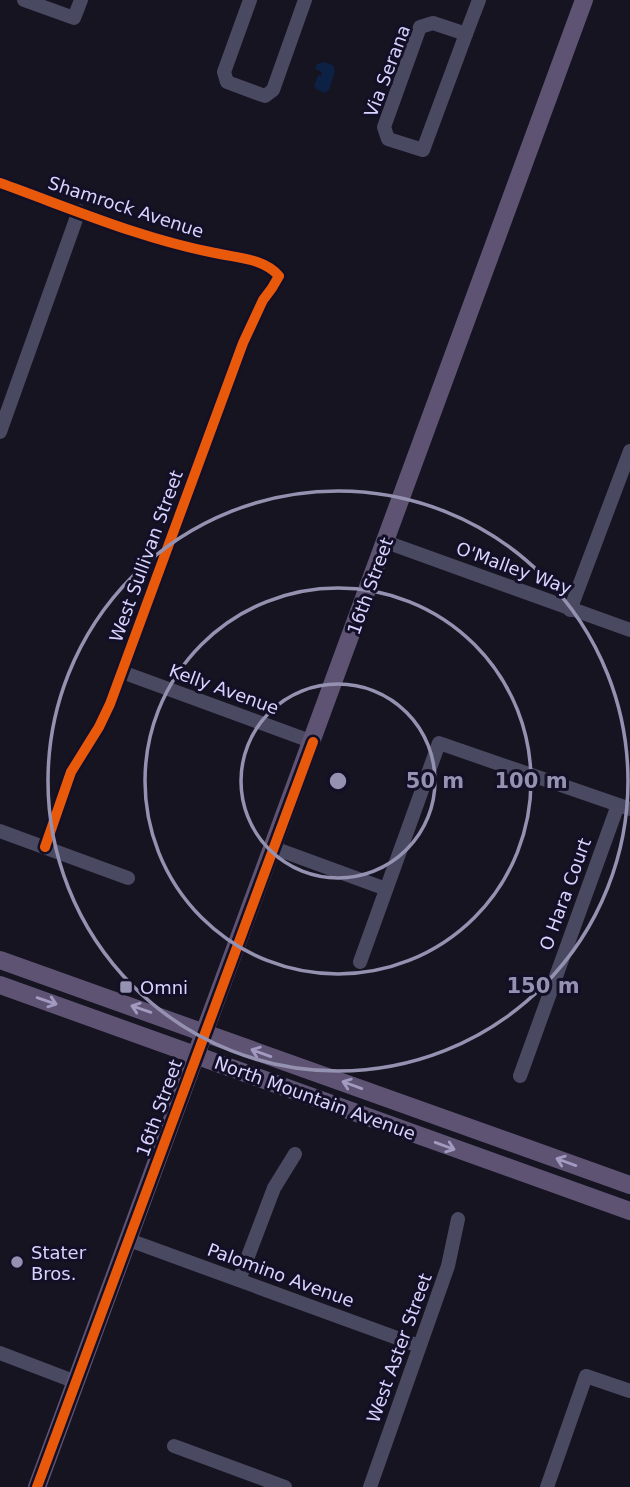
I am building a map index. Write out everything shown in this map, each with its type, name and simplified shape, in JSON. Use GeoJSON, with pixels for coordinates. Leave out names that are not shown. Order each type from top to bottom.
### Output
{"type":"FeatureCollection","features":[{"type":"Feature","properties":{"kind":"main road","name":"16th Street"},"geometry":{"type":"LineString","coordinates":[[37,1487],[584,0]]}},
{"type":"Feature","properties":{"kind":"main road","name":"North Mountain Avenue"},"geometry":{"type":"LineString","coordinates":[[0,960],[630,1185]]}},
{"type":"Feature","properties":{"kind":"main road","name":"North Mountain Avenue"},"geometry":{"type":"LineString","coordinates":[[0,985],[630,1212]]}},
{"type":"Feature","properties":{"kind":"street"},"geometry":{"type":"LineString","coordinates":[[24,0],[74,18],[80,0]]}},
{"type":"Feature","properties":{"kind":"street"},"geometry":{"type":"LineString","coordinates":[[250,0],[224,72],[227,82],[265,96],[273,90],[305,0]]}},
{"type":"Feature","properties":{"kind":"street","name":"Via Serana"},"geometry":{"type":"LineString","coordinates":[[466,34],[433,23],[420,27],[384,128],[388,139],[423,150],[479,0]]}},
{"type":"Feature","properties":{"kind":"street","name":"Shamrock Avenue"},"geometry":{"type":"LineString","coordinates":[[0,183],[183,247],[257,261],[271,267],[279,275]]}},
{"type":"Feature","properties":{"kind":"street"},"geometry":{"type":"LineString","coordinates":[[0,432],[79,211]]}},
{"type":"Feature","properties":{"kind":"street","name":"West Sullivan Street"},"geometry":{"type":"LineString","coordinates":[[45,847],[71,772],[99,727],[122,672],[243,343],[263,300],[279,275]]}},
{"type":"Feature","properties":{"kind":"street"},"geometry":{"type":"LineString","coordinates":[[570,610],[630,451]]}},
{"type":"Feature","properties":{"kind":"street","name":"O'Malley Way"},"geometry":{"type":"LineString","coordinates":[[386,542],[570,610],[630,629]]}},
{"type":"Feature","properties":{"kind":"street","name":"Kelly Avenue"},"geometry":{"type":"LineString","coordinates":[[122,672],[313,741]]}},
{"type":"Feature","properties":{"kind":"street"},"geometry":{"type":"LineString","coordinates":[[360,962],[439,743],[624,807]]}},
{"type":"Feature","properties":{"kind":"street","name":"O Hara Court"},"geometry":{"type":"LineString","coordinates":[[520,1076],[624,807]]}},
{"type":"Feature","properties":{"kind":"street"},"geometry":{"type":"LineString","coordinates":[[0,831],[128,878]]}},
{"type":"Feature","properties":{"kind":"street"},"geometry":{"type":"LineString","coordinates":[[274,848],[386,889]]}},
{"type":"Feature","properties":{"kind":"street"},"geometry":{"type":"LineString","coordinates":[[240,1280],[274,1188],[295,1154]]}},
{"type":"Feature","properties":{"kind":"street","name":"West Aster Street"},"geometry":{"type":"LineString","coordinates":[[370,1487],[448,1266],[458,1219]]}},
{"type":"Feature","properties":{"kind":"street","name":"Palomino Avenue"},"geometry":{"type":"LineString","coordinates":[[129,1240],[419,1346]]}},
{"type":"Feature","properties":{"kind":"street"},"geometry":{"type":"LineString","coordinates":[[0,1353],[76,1382]]}},
{"type":"Feature","properties":{"kind":"street"},"geometry":{"type":"LineString","coordinates":[[547,1487],[586,1376],[630,1391]]}},
{"type":"Feature","properties":{"kind":"street"},"geometry":{"type":"LineString","coordinates":[[174,1446],[285,1487]]}},
{"type":"Feature","properties":{"kind":"water"},"geometry":{"type":"Polygon","coordinates":[[[324,62],[333,65],[335,71],[329,90],[325,93],[314,86],[322,72],[315,69],[317,64],[324,62]]]}},
{"type":"Feature","properties":{"kind":"cycle path"},"geometry":{"type":"LineString","coordinates":[[0,183],[160,240],[258,262],[279,276],[263,300],[243,343],[110,704],[71,772],[45,847]]}},
{"type":"Feature","properties":{"kind":"cycle path"},"geometry":{"type":"LineString","coordinates":[[37,1487],[313,742]]}},
{"type":"Feature","properties":{"kind":"place","name":"Omni"},"geometry":{"type":"Point","coordinates":[126,987]}},
{"type":"Feature","properties":{"kind":"place","name":"Stater Bros."},"geometry":{"type":"Point","coordinates":[17,1262]}}]}
